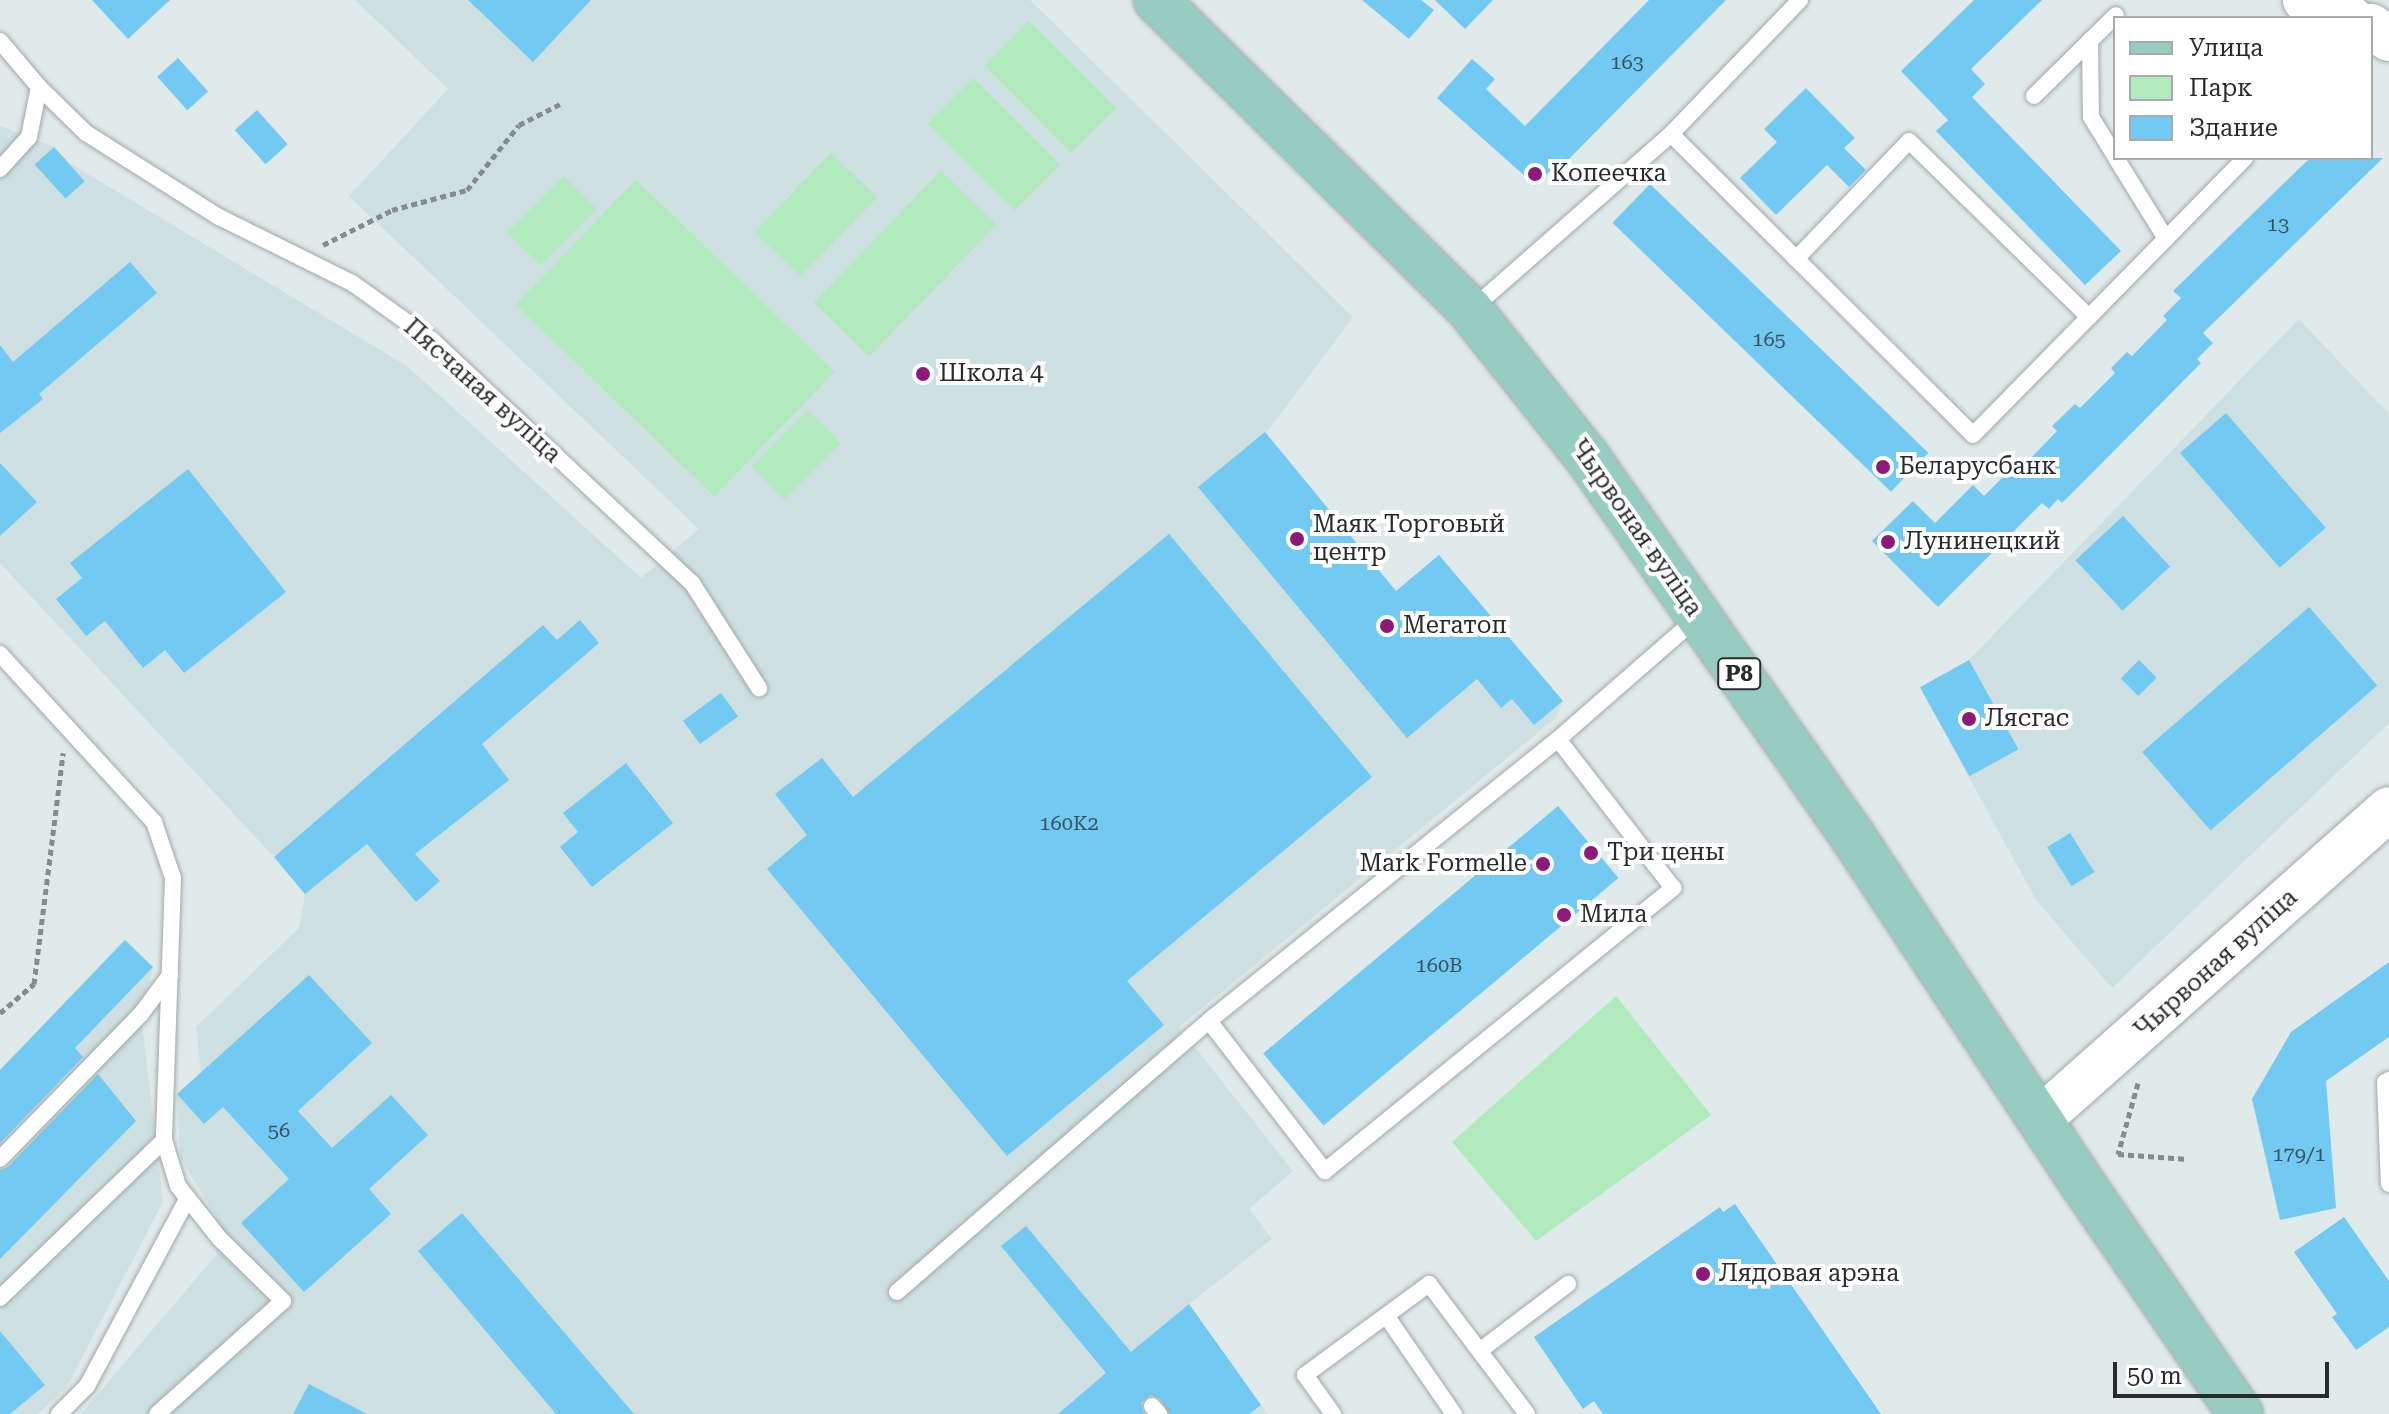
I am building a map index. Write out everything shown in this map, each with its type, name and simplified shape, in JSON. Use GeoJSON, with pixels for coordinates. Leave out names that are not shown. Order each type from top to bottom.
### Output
{"type":"FeatureCollection","features":[{"type":"Feature","properties":{"kind":"main road","name":"Чырвоная вуліца"},"geometry":{"type":"LineString","coordinates":[[1156,0],[1470,310],[1587,457],[1853,837],[2082,1183],[2241,1414]]}},
{"type":"Feature","properties":{"kind":"street"},"geometry":{"type":"LineString","coordinates":[[2305,0],[2349,16]]}},
{"type":"Feature","properties":{"kind":"street","name":"Чырвоная вуліца"},"geometry":{"type":"LineString","coordinates":[[2041,1118],[2389,809]]}},
{"type":"Feature","properties":{"kind":"lane"},"geometry":{"type":"LineString","coordinates":[[1470,310],[1671,134],[1800,0]]}},
{"type":"Feature","properties":{"kind":"lane"},"geometry":{"type":"LineString","coordinates":[[2034,96],[2113,18]]}},
{"type":"Feature","properties":{"kind":"lane"},"geometry":{"type":"LineString","coordinates":[[2090,40],[2091,117],[2113,152]]}},
{"type":"Feature","properties":{"kind":"lane","name":"Пясчаная вуліца"},"geometry":{"type":"LineString","coordinates":[[0,41],[39,87],[86,133],[219,217],[352,283],[432,340],[692,583],[759,688]]}},
{"type":"Feature","properties":{"kind":"lane"},"geometry":{"type":"LineString","coordinates":[[0,169],[29,137],[39,87]]}},
{"type":"Feature","properties":{"kind":"lane"},"geometry":{"type":"LineString","coordinates":[[1671,134],[1973,435],[2243,160]]}},
{"type":"Feature","properties":{"kind":"lane"},"geometry":{"type":"LineString","coordinates":[[1796,259],[1909,141],[2089,317]]}},
{"type":"Feature","properties":{"kind":"lane"},"geometry":{"type":"LineString","coordinates":[[2118,160],[2166,239]]}},
{"type":"Feature","properties":{"kind":"lane"},"geometry":{"type":"LineString","coordinates":[[897,1292],[1209,1021],[1558,739],[1698,617]]}},
{"type":"Feature","properties":{"kind":"lane"},"geometry":{"type":"LineString","coordinates":[[0,654],[154,822],[173,878],[164,1140],[178,1186],[219,1238],[283,1301],[157,1414]]}},
{"type":"Feature","properties":{"kind":"lane"},"geometry":{"type":"LineString","coordinates":[[1209,1021],[1325,1171],[1673,888],[1558,739]]}},
{"type":"Feature","properties":{"kind":"lane"},"geometry":{"type":"LineString","coordinates":[[0,1159],[141,1014],[170,975]]}},
{"type":"Feature","properties":{"kind":"lane"},"geometry":{"type":"LineString","coordinates":[[2389,1080],[2385,1082],[2389,1184]]}},
{"type":"Feature","properties":{"kind":"lane"},"geometry":{"type":"LineString","coordinates":[[0,1298],[164,1140]]}},
{"type":"Feature","properties":{"kind":"lane"},"geometry":{"type":"LineString","coordinates":[[59,1414],[87,1386],[188,1198]]}},
{"type":"Feature","properties":{"kind":"lane"},"geometry":{"type":"LineString","coordinates":[[1333,1414],[1305,1375],[1429,1284],[1482,1349],[1527,1414]]}},
{"type":"Feature","properties":{"kind":"lane"},"geometry":{"type":"LineString","coordinates":[[1482,1349],[1568,1284]]}},
{"type":"Feature","properties":{"kind":"lane"},"geometry":{"type":"LineString","coordinates":[[1387,1317],[1454,1414]]}},
{"type":"Feature","properties":{"kind":"path"},"geometry":{"type":"LineString","coordinates":[[300,257],[392,210],[467,190],[519,125],[562,103]]}},
{"type":"Feature","properties":{"kind":"path"},"geometry":{"type":"LineString","coordinates":[[0,1013],[34,984],[66,728]]}},
{"type":"Feature","properties":{"kind":"path"},"geometry":{"type":"LineString","coordinates":[[2138,1083],[2118,1154],[2188,1159]]}},
{"type":"Feature","properties":{"kind":"shaded area"},"geometry":{"type":"Polygon","coordinates":[[[355,0],[1030,0],[1353,317],[1266,433],[1396,591],[1439,555],[1563,701],[1556,718],[1179,1027],[1293,1171],[1249,1209],[1272,1239],[1189,1304],[1268,1414],[81,1414],[216,1255],[221,1225],[180,1157],[177,1094],[201,1073],[196,1027],[299,928],[305,895],[274,857],[0,563],[0,126],[54,147],[68,162],[407,366],[641,578],[699,529],[349,196],[448,89],[355,0]]]}},
{"type":"Feature","properties":{"kind":"shaded area"},"geometry":{"type":"Polygon","coordinates":[[[2299,319],[2389,414],[2389,723],[2112,988],[2036,900],[1920,688],[1969,660],[2299,319]]]}},
{"type":"Feature","properties":{"kind":"shaded area"},"geometry":{"type":"Polygon","coordinates":[[[125,940],[153,967],[141,1014],[163,1202],[66,1388],[38,1414],[0,1414],[0,1070],[125,940]]]}},
{"type":"Feature","properties":{"kind":"green space"},"geometry":{"type":"Polygon","coordinates":[[[1029,21],[1116,108],[1071,153],[984,66],[1029,21]]]}},
{"type":"Feature","properties":{"kind":"green space"},"geometry":{"type":"Polygon","coordinates":[[[973,78],[1060,165],[1015,210],[928,123],[973,78]]]}},
{"type":"Feature","properties":{"kind":"green space"},"geometry":{"type":"Polygon","coordinates":[[[831,153],[877,197],[801,277],[755,232],[831,153]]]}},
{"type":"Feature","properties":{"kind":"green space"},"geometry":{"type":"Polygon","coordinates":[[[941,171],[996,224],[869,356],[814,303],[941,171]]]}},
{"type":"Feature","properties":{"kind":"green space"},"geometry":{"type":"Polygon","coordinates":[[[564,176],[597,209],[541,266],[507,233],[564,176]]]}},
{"type":"Feature","properties":{"kind":"green space"},"geometry":{"type":"Polygon","coordinates":[[[636,180],[835,372],[714,496],[516,304],[636,180]]]}},
{"type":"Feature","properties":{"kind":"green space"},"geometry":{"type":"Polygon","coordinates":[[[808,410],[841,443],[785,500],[751,467],[808,410]]]}},
{"type":"Feature","properties":{"kind":"green space"},"geometry":{"type":"Polygon","coordinates":[[[1616,996],[1711,1115],[1536,1241],[1452,1142],[1616,996]]]}},
{"type":"Feature","properties":{"kind":"building"},"geometry":{"type":"Polygon","coordinates":[[[92,0],[170,0],[128,39],[92,0]]]}},
{"type":"Feature","properties":{"kind":"building"},"geometry":{"type":"Polygon","coordinates":[[[468,0],[591,0],[533,62],[468,0]]]}},
{"type":"Feature","properties":{"kind":"building"},"geometry":{"type":"Polygon","coordinates":[[[1362,0],[1421,0],[1434,10],[1409,39],[1362,0]]]}},
{"type":"Feature","properties":{"kind":"building"},"geometry":{"type":"Polygon","coordinates":[[[1435,0],[1493,0],[1465,29],[1435,0]]]}},
{"type":"Feature","properties":{"kind":"building"},"geometry":{"type":"Polygon","coordinates":[[[1649,0],[1726,0],[1566,162],[1562,158],[1536,186],[1437,98],[1472,59],[1495,79],[1486,89],[1525,126],[1649,0]]]}},
{"type":"Feature","properties":{"kind":"building"},"geometry":{"type":"Polygon","coordinates":[[[1974,0],[2042,0],[1971,69],[1985,84],[1972,97],[2121,251],[2085,285],[1936,131],[1948,120],[1901,71],[1974,0]]]}},
{"type":"Feature","properties":{"kind":"building"},"geometry":{"type":"Polygon","coordinates":[[[178,58],[208,91],[187,110],[157,77],[178,58]]]}},
{"type":"Feature","properties":{"kind":"building"},"geometry":{"type":"Polygon","coordinates":[[[1806,88],[1855,138],[1844,148],[1866,170],[1849,187],[1827,165],[1776,215],[1740,178],[1777,142],[1764,129],[1806,88]]]}},
{"type":"Feature","properties":{"kind":"building"},"geometry":{"type":"Polygon","coordinates":[[[257,110],[288,144],[265,164],[235,130],[257,110]]]}},
{"type":"Feature","properties":{"kind":"building"},"geometry":{"type":"Polygon","coordinates":[[[54,147],[85,181],[65,199],[35,164],[54,147]]]}},
{"type":"Feature","properties":{"kind":"building"},"geometry":{"type":"Polygon","coordinates":[[[2383,158],[2203,333],[2213,343],[2197,359],[2201,363],[2092,473],[2062,503],[2058,499],[2049,509],[2042,503],[1938,607],[1872,541],[1913,501],[1935,523],[1973,485],[1984,496],[2021,459],[2026,463],[2057,431],[2052,426],[2075,404],[2080,408],[2115,373],[2111,368],[2127,352],[2132,356],[2167,320],[2163,316],[2181,298],[2173,291],[2308,160],[2383,158]]]}},
{"type":"Feature","properties":{"kind":"building"},"geometry":{"type":"Polygon","coordinates":[[[1650,184],[1928,453],[1891,492],[1612,223],[1650,184]]]}},
{"type":"Feature","properties":{"kind":"building"},"geometry":{"type":"Polygon","coordinates":[[[130,262],[157,293],[39,394],[43,399],[0,433],[0,345],[13,362],[130,262]]]}},
{"type":"Feature","properties":{"kind":"building"},"geometry":{"type":"Polygon","coordinates":[[[2226,413],[2326,528],[2280,568],[2180,453],[2226,413]]]}},
{"type":"Feature","properties":{"kind":"building","name":"Маяк Торговый центр"},"geometry":{"type":"Polygon","coordinates":[[[1265,432],[1396,591],[1439,555],[1563,701],[1534,725],[1512,699],[1501,708],[1477,679],[1407,738],[1198,487],[1265,432]]]}},
{"type":"Feature","properties":{"kind":"building"},"geometry":{"type":"Polygon","coordinates":[[[0,463],[37,502],[0,536],[0,463]]]}},
{"type":"Feature","properties":{"kind":"building"},"geometry":{"type":"Polygon","coordinates":[[[188,469],[286,592],[184,673],[165,650],[143,668],[105,621],[86,636],[56,599],[82,578],[70,563],[188,469]]]}},
{"type":"Feature","properties":{"kind":"building"},"geometry":{"type":"Polygon","coordinates":[[[2123,516],[2170,566],[2123,611],[2075,560],[2123,516]]]}},
{"type":"Feature","properties":{"kind":"building"},"geometry":{"type":"Polygon","coordinates":[[[1169,534],[1372,777],[1127,981],[1164,1025],[1007,1156],[767,869],[807,835],[775,794],[822,758],[853,797],[1169,534]]]}},
{"type":"Feature","properties":{"kind":"building"},"geometry":{"type":"Polygon","coordinates":[[[2309,607],[2377,685],[2210,830],[2142,752],[2309,607]]]}},
{"type":"Feature","properties":{"kind":"building"},"geometry":{"type":"Polygon","coordinates":[[[580,620],[599,643],[482,744],[509,780],[415,854],[440,881],[416,902],[367,844],[305,894],[274,857],[543,625],[557,640],[580,620]]]}},
{"type":"Feature","properties":{"kind":"building","name":"Лясгас"},"geometry":{"type":"Polygon","coordinates":[[[1969,660],[2018,749],[1969,776],[1920,687],[1969,660]]]}},
{"type":"Feature","properties":{"kind":"building"},"geometry":{"type":"Polygon","coordinates":[[[2139,660],[2157,678],[2138,696],[2121,678],[2139,660]]]}},
{"type":"Feature","properties":{"kind":"building"},"geometry":{"type":"Polygon","coordinates":[[[721,693],[738,716],[700,744],[683,721],[721,693]]]}},
{"type":"Feature","properties":{"kind":"building"},"geometry":{"type":"Polygon","coordinates":[[[626,763],[673,823],[592,887],[560,847],[578,832],[563,813],[626,763]]]}},
{"type":"Feature","properties":{"kind":"building"},"geometry":{"type":"Polygon","coordinates":[[[1558,806],[1618,878],[1323,1125],[1263,1053],[1558,806]]]}},
{"type":"Feature","properties":{"kind":"building"},"geometry":{"type":"Polygon","coordinates":[[[2070,833],[2094,872],[2071,886],[2047,847],[2070,833]]]}},
{"type":"Feature","properties":{"kind":"building"},"geometry":{"type":"Polygon","coordinates":[[[125,940],[153,967],[75,1048],[83,1057],[0,1143],[0,1070],[125,940]]]}},
{"type":"Feature","properties":{"kind":"building"},"geometry":{"type":"Polygon","coordinates":[[[2389,962],[2389,1037],[2326,1081],[2336,1208],[2280,1220],[2252,1099],[2291,1032],[2389,962]]]}},
{"type":"Feature","properties":{"kind":"building"},"geometry":{"type":"Polygon","coordinates":[[[309,975],[372,1043],[298,1111],[332,1148],[391,1095],[428,1135],[369,1189],[391,1214],[304,1292],[241,1223],[289,1179],[223,1107],[204,1124],[177,1094],[309,975]]]}},
{"type":"Feature","properties":{"kind":"building"},"geometry":{"type":"Polygon","coordinates":[[[98,1074],[136,1121],[0,1259],[0,1170],[8,1167],[98,1074]]]}},
{"type":"Feature","properties":{"kind":"building","name":"Лядовая арэна"},"geometry":{"type":"Polygon","coordinates":[[[1735,1204],[1881,1414],[1603,1414],[1594,1401],[1583,1409],[1534,1337],[1720,1207],[1723,1212],[1735,1204]]]}},
{"type":"Feature","properties":{"kind":"building"},"geometry":{"type":"Polygon","coordinates":[[[462,1213],[634,1414],[556,1414],[418,1251],[462,1213]]]}},
{"type":"Feature","properties":{"kind":"building"},"geometry":{"type":"Polygon","coordinates":[[[2344,1217],[2389,1281],[2389,1327],[2356,1350],[2332,1317],[2337,1314],[2294,1252],[2344,1217]]]}},
{"type":"Feature","properties":{"kind":"building"},"geometry":{"type":"Polygon","coordinates":[[[1026,1226],[1131,1352],[1189,1304],[1261,1405],[1249,1414],[1170,1414],[1160,1399],[1151,1395],[1141,1403],[1144,1414],[1058,1414],[1106,1373],[1001,1246],[1026,1226]]]}},
{"type":"Feature","properties":{"kind":"building"},"geometry":{"type":"Polygon","coordinates":[[[0,1331],[45,1385],[10,1414],[0,1414],[0,1331]]]}},
{"type":"Feature","properties":{"kind":"building"},"geometry":{"type":"Polygon","coordinates":[[[309,1384],[367,1414],[293,1414],[309,1384]]]}},
{"type":"Feature","properties":{"kind":"place","name":"Копеечка"},"geometry":{"type":"Point","coordinates":[1535,174]}},
{"type":"Feature","properties":{"kind":"place","name":"Школа 4"},"geometry":{"type":"Point","coordinates":[923,374]}},
{"type":"Feature","properties":{"kind":"place","name":"Беларусбанк"},"geometry":{"type":"Point","coordinates":[1883,467]}},
{"type":"Feature","properties":{"kind":"place","name":"Маяк Торговый центр"},"geometry":{"type":"Point","coordinates":[1297,539]}},
{"type":"Feature","properties":{"kind":"place","name":"Лунинецкий"},"geometry":{"type":"Point","coordinates":[1888,542]}},
{"type":"Feature","properties":{"kind":"place","name":"Мегатоп"},"geometry":{"type":"Point","coordinates":[1387,626]}},
{"type":"Feature","properties":{"kind":"place","name":"Лясгас"},"geometry":{"type":"Point","coordinates":[1969,719]}},
{"type":"Feature","properties":{"kind":"place","name":"Три цены"},"geometry":{"type":"Point","coordinates":[1591,853]}},
{"type":"Feature","properties":{"kind":"place","name":"Mark Formelle"},"geometry":{"type":"Point","coordinates":[1543,864]}},
{"type":"Feature","properties":{"kind":"place","name":"Мила"},"geometry":{"type":"Point","coordinates":[1564,915]}},
{"type":"Feature","properties":{"kind":"place","name":"Лядовая арэна"},"geometry":{"type":"Point","coordinates":[1703,1274]}}]}
